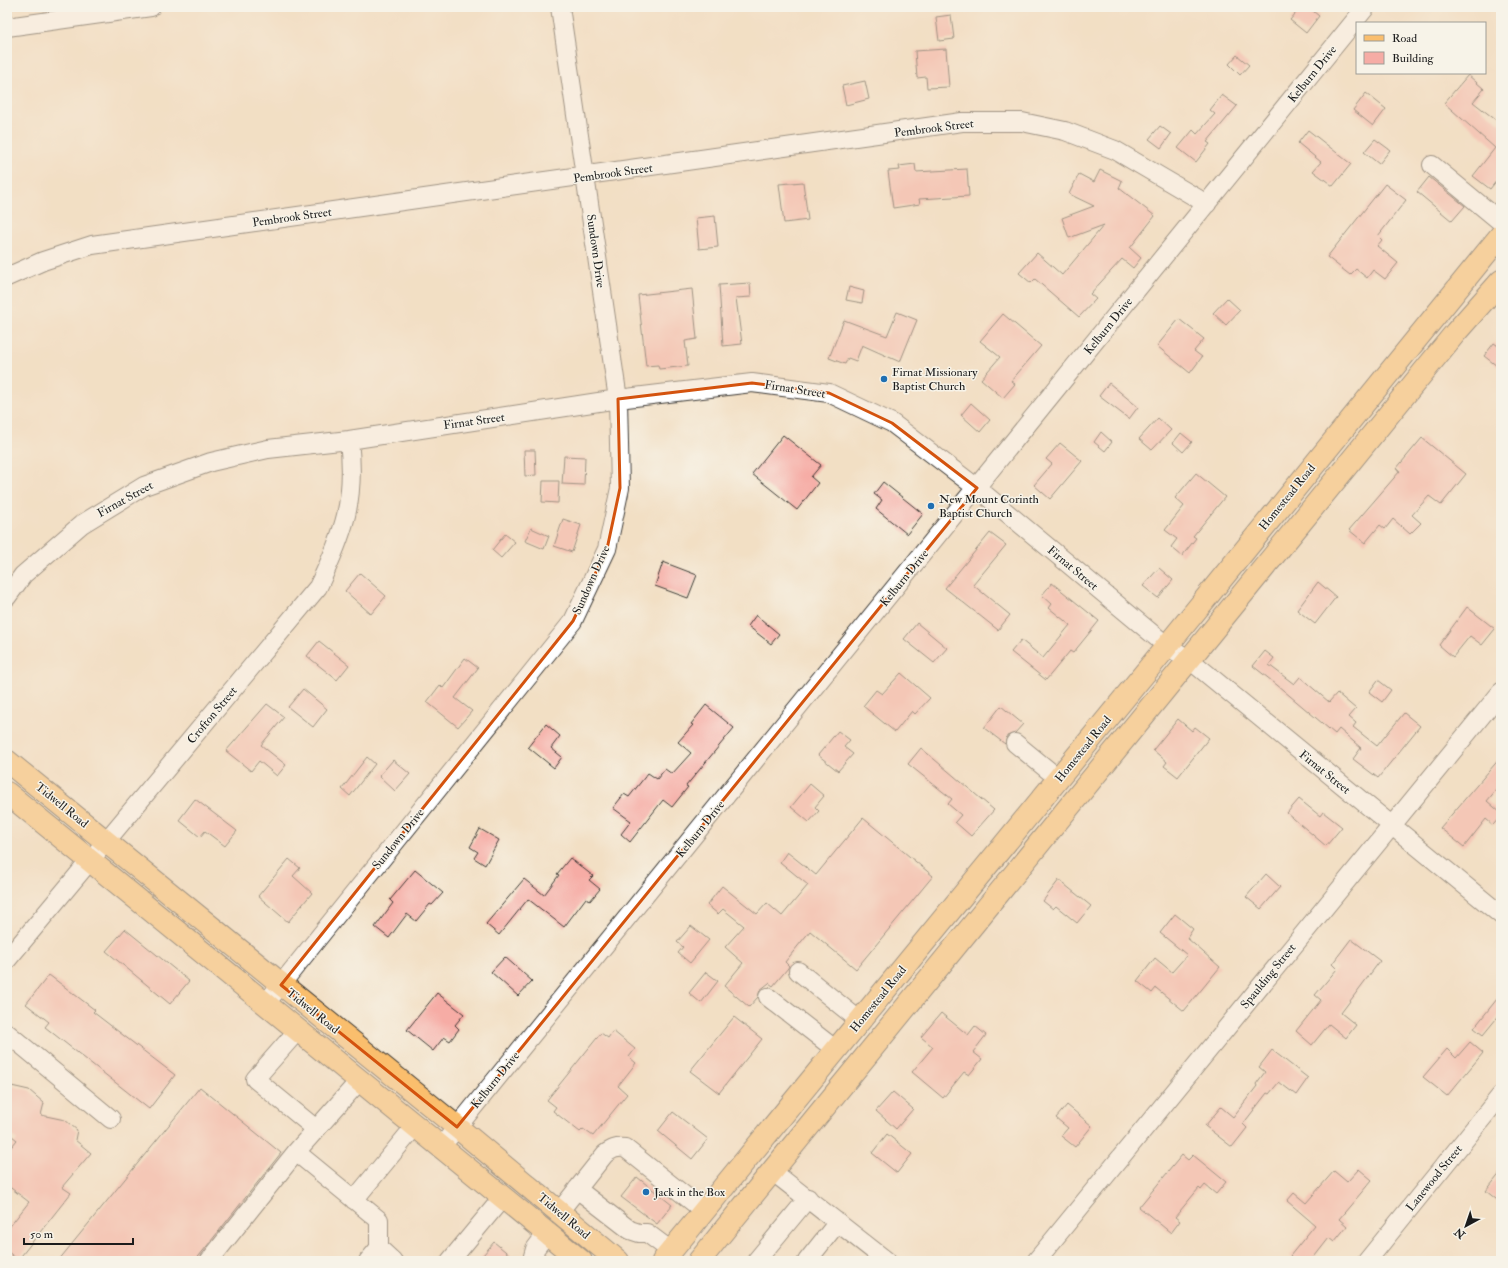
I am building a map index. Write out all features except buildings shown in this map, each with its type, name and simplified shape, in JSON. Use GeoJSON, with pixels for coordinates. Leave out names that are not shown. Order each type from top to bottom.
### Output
{"type":"FeatureCollection","features":[{"type":"Feature","properties":{"kind":"main road","name":"Homestead Road"},"geometry":{"type":"LineString","coordinates":[[667,1256],[1168,646],[1322,454],[1501,235]]}},
{"type":"Feature","properties":{"kind":"main road"},"geometry":{"type":"LineString","coordinates":[[699,1261],[1190,660],[1343,470],[1456,332],[1501,281]]}},
{"type":"Feature","properties":{"kind":"main road"},"geometry":{"type":"LineString","coordinates":[[1436,314],[1456,332]]}},
{"type":"Feature","properties":{"kind":"main road"},"geometry":{"type":"LineString","coordinates":[[1322,454],[1343,470]]}},
{"type":"Feature","properties":{"kind":"main road","name":"Tidwell Road"},"geometry":{"type":"LineString","coordinates":[[7,761],[280,985],[457,1127],[618,1261]]}},
{"type":"Feature","properties":{"kind":"main road","name":"Tidwell Road"},"geometry":{"type":"LineString","coordinates":[[7,793],[581,1261]]}},
{"type":"Feature","properties":{"kind":"main road"},"geometry":{"type":"LineString","coordinates":[[918,950],[941,965]]}},
{"type":"Feature","properties":{"kind":"main road"},"geometry":{"type":"LineString","coordinates":[[780,1118],[800,1137]]}},
{"type":"Feature","properties":{"kind":"street"},"geometry":{"type":"LineString","coordinates":[[7,27],[151,7]]}},
{"type":"Feature","properties":{"kind":"street","name":"Sundown Drive"},"geometry":{"type":"LineString","coordinates":[[266,1003],[573,621],[607,549],[620,488],[618,399],[560,7]]}},
{"type":"Feature","properties":{"kind":"street","name":"Kelburn Drive"},"geometry":{"type":"LineString","coordinates":[[441,1147],[1366,7]]}},
{"type":"Feature","properties":{"kind":"street","name":"Pembrook Street"},"geometry":{"type":"LineString","coordinates":[[7,277],[43,261],[92,245],[585,177],[962,122],[1022,122],[1065,131],[1115,150],[1207,204]]}},
{"type":"Feature","properties":{"kind":"street"},"geometry":{"type":"LineString","coordinates":[[1432,165],[1501,222]]}},
{"type":"Feature","properties":{"kind":"street","name":"Firnat Street"},"geometry":{"type":"LineString","coordinates":[[7,598],[24,575],[82,524],[144,486],[211,462],[268,450],[348,440],[618,399],[752,383],[829,393],[892,423],[977,488],[1168,646],[1190,660],[1501,915]]}},
{"type":"Feature","properties":{"kind":"street","name":"Crofton Street"},"geometry":{"type":"LineString","coordinates":[[7,960],[107,842],[318,587],[335,552],[345,524],[351,493],[352,467],[348,440]]}},
{"type":"Feature","properties":{"kind":"street","name":"Spaulding Street"},"geometry":{"type":"LineString","coordinates":[[1036,1261],[1501,692]]}},
{"type":"Feature","properties":{"kind":"street"},"geometry":{"type":"LineString","coordinates":[[1015,743],[1059,779]]}},
{"type":"Feature","properties":{"kind":"street"},"geometry":{"type":"LineString","coordinates":[[798,971],[860,1021]]}},
{"type":"Feature","properties":{"kind":"street"},"geometry":{"type":"LineString","coordinates":[[768,997],[836,1050]]}},
{"type":"Feature","properties":{"kind":"street"},"geometry":{"type":"LineString","coordinates":[[298,1030],[256,1079],[316,1129]]}},
{"type":"Feature","properties":{"kind":"street"},"geometry":{"type":"LineString","coordinates":[[7,1033],[111,1119]]}},
{"type":"Feature","properties":{"kind":"street"},"geometry":{"type":"LineString","coordinates":[[209,1261],[296,1152],[360,1080]]}},
{"type":"Feature","properties":{"kind":"street","name":"Lanewood Street"},"geometry":{"type":"LineString","coordinates":[[1367,1261],[1501,1095]]}},
{"type":"Feature","properties":{"kind":"street"},"geometry":{"type":"LineString","coordinates":[[354,1200],[415,1126]]}},
{"type":"Feature","properties":{"kind":"street"},"geometry":{"type":"LineString","coordinates":[[559,1212],[605,1154],[611,1149],[619,1147],[625,1148],[704,1210]]}},
{"type":"Feature","properties":{"kind":"street"},"geometry":{"type":"LineString","coordinates":[[296,1152],[379,1220],[373,1255],[393,1261]]}},
{"type":"Feature","properties":{"kind":"street"},"geometry":{"type":"LineString","coordinates":[[772,1171],[886,1261]]}},
{"type":"Feature","properties":{"kind":"street"},"geometry":{"type":"LineString","coordinates":[[577,1189],[630,1230],[639,1233],[647,1233],[667,1256]]}},
{"type":"Feature","properties":{"kind":"street"},"geometry":{"type":"LineString","coordinates":[[450,1261],[503,1197]]}},
{"type":"Feature","properties":{"kind":"street"},"geometry":{"type":"LineString","coordinates":[[756,1261],[808,1198]]}},
{"type":"Feature","properties":{"kind":"street"},"geometry":{"type":"LineString","coordinates":[[807,1261],[838,1222]]}},
{"type":"Feature","properties":{"kind":"street"},"geometry":{"type":"LineString","coordinates":[[538,1261],[533,1256],[535,1249],[547,1233]]}},
{"type":"Feature","properties":{"kind":"highlighted area"},"geometry":{"type":"Polygon","coordinates":[[[752,383],[829,393],[892,423],[977,488],[457,1127],[281,985],[573,621],[607,549],[620,488],[618,399],[752,383]]]}},
{"type":"Feature","properties":{"kind":"place","name":"Firnat Missionary Baptist Church"},"geometry":{"type":"Point","coordinates":[884,379]}},
{"type":"Feature","properties":{"kind":"place","name":"New Mount Corinth Baptist Church"},"geometry":{"type":"Point","coordinates":[931,506]}},
{"type":"Feature","properties":{"kind":"place","name":"Jack in the Box"},"geometry":{"type":"Point","coordinates":[646,1192]}}]}
